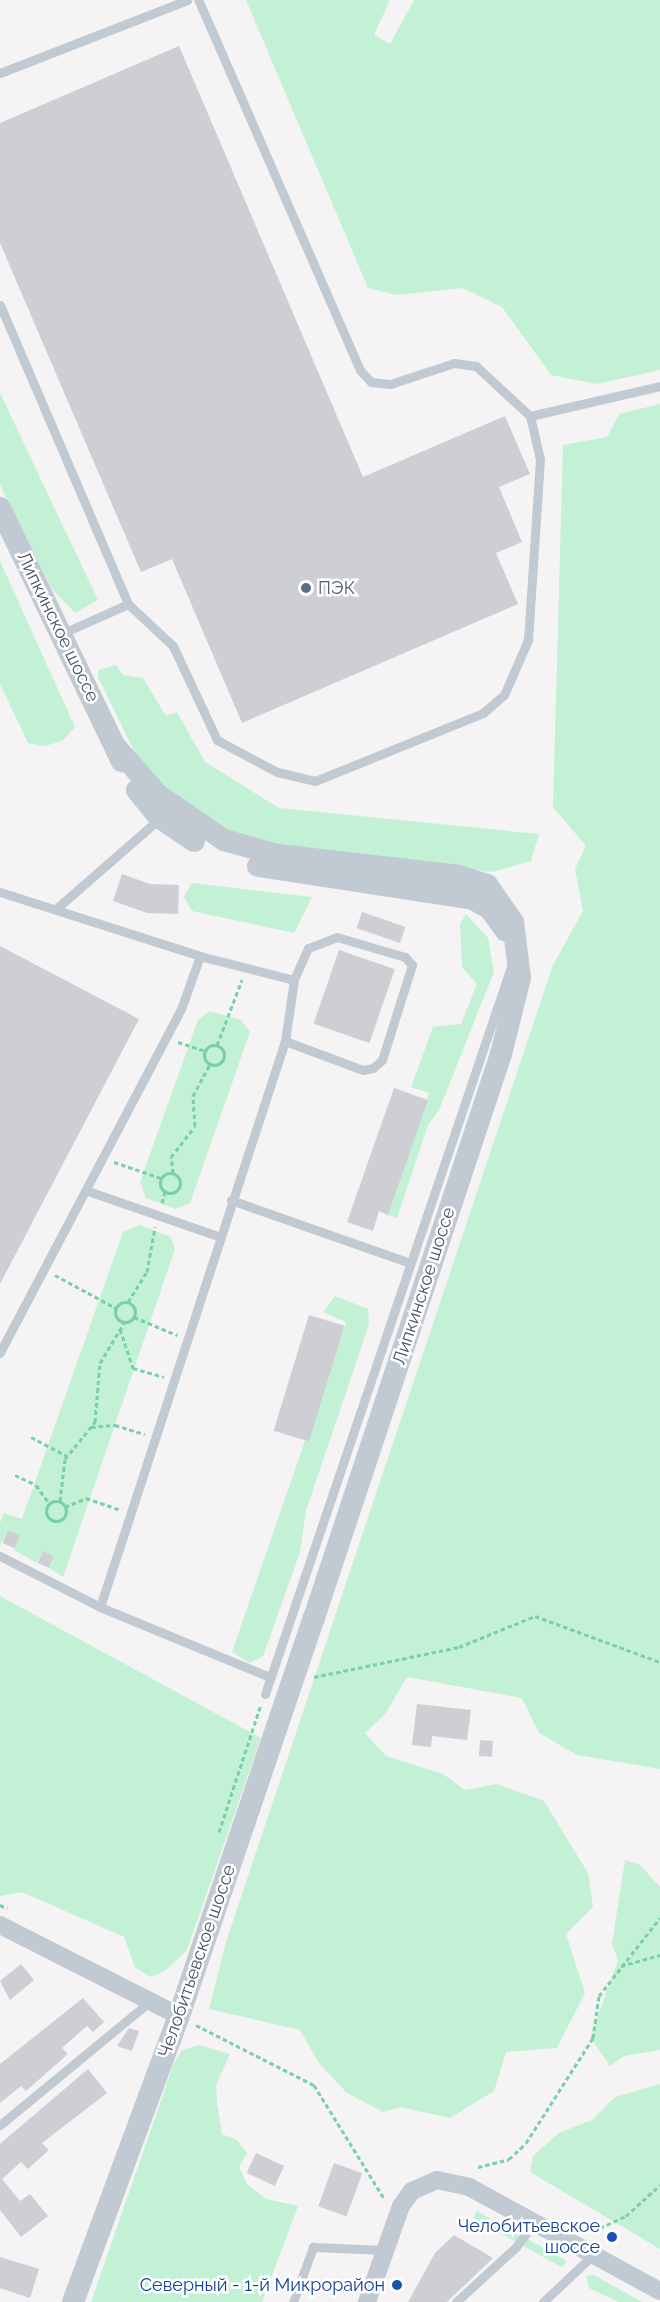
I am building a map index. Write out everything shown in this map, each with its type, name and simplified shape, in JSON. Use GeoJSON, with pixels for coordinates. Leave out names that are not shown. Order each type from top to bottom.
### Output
{"type":"FeatureCollection","features":[{"type":"Feature","properties":{"kind":"street","name":"Липкинское шоссе"},"geometry":{"type":"LineString","coordinates":[[0,508],[63,633],[115,746],[165,812],[197,842],[251,864],[447,894],[490,909],[516,951]]}},
{"type":"Feature","properties":{"kind":"street","name":"Липкинское шоссе"},"geometry":{"type":"LineString","coordinates":[[165,812],[245,847],[467,877],[487,885],[506,908],[516,951],[519,978],[501,1054],[314,1618]]}},
{"type":"Feature","properties":{"kind":"street"},"geometry":{"type":"LineString","coordinates":[[447,894],[473,894],[506,908]]}},
{"type":"Feature","properties":{"kind":"street","name":"Челобитьевское шоссе"},"geometry":{"type":"LineString","coordinates":[[73,2302],[184,2019],[281,1680],[314,1618]]}},
{"type":"Feature","properties":{"kind":"street"},"geometry":{"type":"LineString","coordinates":[[0,1925],[148,2003],[184,2019]]}},
{"type":"Feature","properties":{"kind":"street"},"geometry":{"type":"LineString","coordinates":[[367,2302],[385,2250],[393,2203],[423,2183],[450,2181],[534,2222],[660,2291]]}},
{"type":"Feature","properties":{"kind":"lane"},"geometry":{"type":"LineString","coordinates":[[0,73],[187,0]]}},
{"type":"Feature","properties":{"kind":"lane"},"geometry":{"type":"LineString","coordinates":[[0,305],[128,604],[173,646],[217,741],[299,779],[331,779],[483,713],[512,682],[528,640],[540,459],[530,416],[476,366],[454,363],[390,384],[371,382],[360,370],[198,0]]}},
{"type":"Feature","properties":{"kind":"lane"},"geometry":{"type":"LineString","coordinates":[[530,416],[660,386]]}},
{"type":"Feature","properties":{"kind":"lane"},"geometry":{"type":"LineString","coordinates":[[63,633],[128,604]]}},
{"type":"Feature","properties":{"kind":"lane"},"geometry":{"type":"LineString","coordinates":[[57,909],[165,812]]}},
{"type":"Feature","properties":{"kind":"lane"},"geometry":{"type":"LineString","coordinates":[[0,892],[200,956],[294,980]]}},
{"type":"Feature","properties":{"kind":"lane"},"geometry":{"type":"LineString","coordinates":[[100,1607],[218,1236],[285,1041],[294,980],[308,948],[337,937],[405,957],[412,965],[382,1060],[373,1068],[363,1070],[285,1041]]}},
{"type":"Feature","properties":{"kind":"lane"},"geometry":{"type":"LineString","coordinates":[[265,1694],[281,1680],[410,1263],[516,951]]}},
{"type":"Feature","properties":{"kind":"lane"},"geometry":{"type":"LineString","coordinates":[[0,1353],[88,1191],[166,1038],[200,956]]}},
{"type":"Feature","properties":{"kind":"lane"},"geometry":{"type":"LineString","coordinates":[[88,1191],[218,1236]]}},
{"type":"Feature","properties":{"kind":"lane"},"geometry":{"type":"LineString","coordinates":[[231,1200],[410,1263]]}},
{"type":"Feature","properties":{"kind":"lane"},"geometry":{"type":"LineString","coordinates":[[0,1556],[100,1607],[281,1680]]}},
{"type":"Feature","properties":{"kind":"lane"},"geometry":{"type":"LineString","coordinates":[[0,2126],[148,2003]]}},
{"type":"Feature","properties":{"kind":"lane"},"geometry":{"type":"LineString","coordinates":[[456,2302],[516,2247],[534,2222]]}},
{"type":"Feature","properties":{"kind":"lane"},"geometry":{"type":"LineString","coordinates":[[293,2302],[313,2247],[385,2250]]}},
{"type":"Feature","properties":{"kind":"lane"},"geometry":{"type":"LineString","coordinates":[[543,2302],[594,2254]]}},
{"type":"Feature","properties":{"kind":"path"},"geometry":{"type":"LineString","coordinates":[[166,1038],[205,1050],[217,1045],[247,968]]}},
{"type":"Feature","properties":{"kind":"path"},"geometry":{"type":"LineString","coordinates":[[165,1192],[179,1187],[173,1173],[171,1157],[195,1126],[193,1096],[210,1064],[224,1059],[217,1045]]}},
{"type":"Feature","properties":{"kind":"path"},"geometry":{"type":"LineString","coordinates":[[205,1050],[210,1064]]}},
{"type":"Feature","properties":{"kind":"path"},"geometry":{"type":"LineString","coordinates":[[104,1159],[161,1178],[173,1173]]}},
{"type":"Feature","properties":{"kind":"path"},"geometry":{"type":"LineString","coordinates":[[116,1308],[128,1302],[147,1272],[165,1192],[161,1178]]}},
{"type":"Feature","properties":{"kind":"path"},"geometry":{"type":"LineString","coordinates":[[45,1270],[116,1308],[124,1323]]}},
{"type":"Feature","properties":{"kind":"path"},"geometry":{"type":"LineString","coordinates":[[128,1302],[134,1317],[186,1338]]}},
{"type":"Feature","properties":{"kind":"path"},"geometry":{"type":"LineString","coordinates":[[15,1475],[36,1485],[49,1503],[47,1516],[55,1521],[64,1518],[65,1507],[60,1501],[67,1456],[91,1427],[98,1411],[100,1363],[124,1323],[134,1317]]}},
{"type":"Feature","properties":{"kind":"path"},"geometry":{"type":"LineString","coordinates":[[120,1329],[133,1368],[172,1380]]}},
{"type":"Feature","properties":{"kind":"path"},"geometry":{"type":"LineString","coordinates":[[91,1427],[115,1425],[154,1437]]}},
{"type":"Feature","properties":{"kind":"path"},"geometry":{"type":"LineString","coordinates":[[31,1437],[67,1456]]}},
{"type":"Feature","properties":{"kind":"path"},"geometry":{"type":"LineString","coordinates":[[65,1507],[86,1498],[130,1513]]}},
{"type":"Feature","properties":{"kind":"path"},"geometry":{"type":"LineString","coordinates":[[49,1503],[60,1501]]}},
{"type":"Feature","properties":{"kind":"path"},"geometry":{"type":"LineString","coordinates":[[281,1680],[382,1659],[459,1647],[536,1616],[660,1662]]}},
{"type":"Feature","properties":{"kind":"path"},"geometry":{"type":"LineString","coordinates":[[478,2167],[509,2159],[559,2098],[593,2038],[599,1996],[660,1918]]}},
{"type":"Feature","properties":{"kind":"path"},"geometry":{"type":"LineString","coordinates":[[621,1966],[660,1955]]}},
{"type":"Feature","properties":{"kind":"path"},"geometry":{"type":"LineString","coordinates":[[184,2019],[314,2085],[393,2203]]}},
{"type":"Feature","properties":{"kind":"path"},"geometry":{"type":"LineString","coordinates":[[600,2228],[626,2216],[660,2185]]}},
{"type":"Feature","properties":{"kind":"green space"},"geometry":{"type":"Polygon","coordinates":[[[246,0],[390,0],[374,35],[390,44],[414,0],[660,0],[660,370],[597,384],[551,375],[502,307],[463,288],[396,295],[368,288],[246,0]]]}},
{"type":"Feature","properties":{"kind":"green space"},"geometry":{"type":"Polygon","coordinates":[[[0,393],[98,600],[75,613],[52,589],[0,485],[0,393]]]}},
{"type":"Feature","properties":{"kind":"green space"},"geometry":{"type":"Polygon","coordinates":[[[660,404],[660,1769],[577,1755],[539,1733],[522,1698],[407,1677],[385,1714],[365,1733],[386,1756],[443,1774],[465,1790],[497,1784],[544,1801],[588,1873],[593,1907],[566,1934],[585,1993],[557,2048],[506,2052],[494,2091],[450,2118],[401,2107],[383,2112],[347,2093],[318,2062],[300,2030],[209,2009],[227,1939],[553,965],[583,911],[575,869],[586,846],[553,807],[563,445],[607,437],[619,414],[660,404]]]}},
{"type":"Feature","properties":{"kind":"green space"},"geometry":{"type":"Polygon","coordinates":[[[0,561],[75,727],[62,741],[45,746],[28,743],[0,684],[0,561]]]}},
{"type":"Feature","properties":{"kind":"green space"},"geometry":{"type":"Polygon","coordinates":[[[116,665],[123,675],[143,678],[166,716],[177,712],[205,762],[279,808],[539,834],[531,861],[492,872],[244,841],[173,798],[135,753],[98,677],[98,670],[116,665]]]}},
{"type":"Feature","properties":{"kind":"green space"},"geometry":{"type":"Polygon","coordinates":[[[192,883],[312,897],[294,933],[192,911],[184,897],[192,883]]]}},
{"type":"Feature","properties":{"kind":"green space"},"geometry":{"type":"Polygon","coordinates":[[[466,914],[488,938],[494,972],[439,1110],[428,1125],[397,1218],[388,1215],[429,1093],[411,1087],[433,1027],[461,1024],[477,984],[462,967],[460,924],[466,914]]]}},
{"type":"Feature","properties":{"kind":"green space"},"geometry":{"type":"Polygon","coordinates":[[[210,1011],[241,1020],[250,1032],[190,1203],[176,1209],[146,1198],[140,1182],[198,1020],[210,1011]]]}},
{"type":"Feature","properties":{"kind":"green space"},"geometry":{"type":"Polygon","coordinates":[[[139,1225],[171,1237],[175,1249],[63,1577],[49,1568],[54,1556],[43,1551],[37,1563],[14,1550],[19,1535],[9,1530],[0,1544],[0,1523],[4,1513],[22,1519],[123,1232],[139,1225]]]}},
{"type":"Feature","properties":{"kind":"green space"},"geometry":{"type":"Polygon","coordinates":[[[335,1296],[368,1309],[369,1324],[306,1511],[300,1552],[263,1656],[250,1663],[232,1652],[346,1322],[323,1312],[335,1296]]]}},
{"type":"Feature","properties":{"kind":"green space"},"geometry":{"type":"Polygon","coordinates":[[[0,1596],[261,1738],[187,1950],[165,1971],[150,1977],[135,1967],[124,1937],[22,1892],[0,1896],[0,1596]]]}},
{"type":"Feature","properties":{"kind":"green space"},"geometry":{"type":"Polygon","coordinates":[[[625,1860],[640,1865],[660,1887],[660,2050],[624,2056],[610,2066],[590,2037],[618,1960],[612,1944],[625,1860]]]}},
{"type":"Feature","properties":{"kind":"green space"},"geometry":{"type":"Polygon","coordinates":[[[199,2045],[230,2054],[216,2085],[217,2102],[222,2134],[237,2140],[247,2153],[239,2167],[247,2184],[266,2199],[298,2206],[262,2302],[91,2302],[174,2063],[182,2050],[199,2045]]]}},
{"type":"Feature","properties":{"kind":"green space"},"geometry":{"type":"Polygon","coordinates":[[[660,2084],[660,2249],[530,2172],[533,2156],[559,2133],[592,2120],[615,2097],[660,2084]]]}},
{"type":"Feature","properties":{"kind":"green space"},"geometry":{"type":"Polygon","coordinates":[[[477,2211],[566,2260],[562,2267],[473,2218],[477,2211]]]}},
{"type":"Feature","properties":{"kind":"green space"},"geometry":{"type":"Polygon","coordinates":[[[594,2275],[642,2302],[618,2302],[589,2288],[586,2276],[594,2275]]]}},
{"type":"Feature","properties":{"kind":"building"},"geometry":{"type":"Polygon","coordinates":[[[179,46],[363,477],[505,416],[530,474],[499,487],[522,542],[496,553],[518,604],[242,723],[172,559],[141,572],[0,243],[0,123],[179,46]]]}},
{"type":"Feature","properties":{"kind":"building"},"geometry":{"type":"Polygon","coordinates":[[[122,874],[150,884],[179,885],[178,914],[147,913],[113,901],[122,874]]]}},
{"type":"Feature","properties":{"kind":"building"},"geometry":{"type":"Polygon","coordinates":[[[362,912],[405,927],[400,943],[356,928],[362,912]]]}},
{"type":"Feature","properties":{"kind":"building"},"geometry":{"type":"Polygon","coordinates":[[[0,946],[139,1019],[0,1284],[0,946]]]}},
{"type":"Feature","properties":{"kind":"building"},"geometry":{"type":"Polygon","coordinates":[[[339,950],[395,969],[369,1043],[314,1024],[339,950]]]}},
{"type":"Feature","properties":{"kind":"building"},"geometry":{"type":"Polygon","coordinates":[[[394,1088],[428,1100],[388,1215],[379,1211],[373,1231],[347,1222],[394,1088]]]}},
{"type":"Feature","properties":{"kind":"building"},"geometry":{"type":"Polygon","coordinates":[[[309,1315],[344,1326],[309,1442],[274,1431],[309,1315]]]}},
{"type":"Feature","properties":{"kind":"building"},"geometry":{"type":"Polygon","coordinates":[[[8,1530],[20,1535],[14,1548],[3,1543],[8,1530]]]}},
{"type":"Feature","properties":{"kind":"building"},"geometry":{"type":"Polygon","coordinates":[[[43,1551],[54,1556],[49,1568],[38,1563],[43,1551]]]}},
{"type":"Feature","properties":{"kind":"building"},"geometry":{"type":"Polygon","coordinates":[[[417,1704],[471,1710],[467,1740],[432,1736],[431,1747],[412,1745],[417,1704]]]}},
{"type":"Feature","properties":{"kind":"building"},"geometry":{"type":"Polygon","coordinates":[[[480,1740],[493,1741],[492,1757],[479,1756],[480,1740]]]}},
{"type":"Feature","properties":{"kind":"building"},"geometry":{"type":"Polygon","coordinates":[[[21,1964],[34,1980],[10,2000],[0,1981],[21,1964]]]}},
{"type":"Feature","properties":{"kind":"building"},"geometry":{"type":"Polygon","coordinates":[[[83,1998],[104,2022],[93,2032],[87,2026],[62,2048],[68,2054],[26,2091],[21,2086],[0,2103],[0,2064],[83,1998]]]}},
{"type":"Feature","properties":{"kind":"building"},"geometry":{"type":"Polygon","coordinates":[[[129,2028],[139,2031],[132,2051],[117,2046],[129,2028]]]}},
{"type":"Feature","properties":{"kind":"building"},"geometry":{"type":"Polygon","coordinates":[[[88,2069],[107,2093],[42,2143],[49,2150],[28,2169],[21,2162],[2,2179],[20,2201],[30,2194],[48,2216],[21,2237],[0,2210],[0,2144],[88,2069]]]}},
{"type":"Feature","properties":{"kind":"building"},"geometry":{"type":"Polygon","coordinates":[[[256,2153],[284,2166],[275,2186],[247,2173],[256,2153]]]}},
{"type":"Feature","properties":{"kind":"building"},"geometry":{"type":"Polygon","coordinates":[[[334,2163],[362,2173],[346,2216],[318,2206],[334,2163]]]}},
{"type":"Feature","properties":{"kind":"building"},"geometry":{"type":"Polygon","coordinates":[[[454,2235],[493,2258],[447,2302],[408,2302],[435,2253],[454,2235]]]}},
{"type":"Feature","properties":{"kind":"building"},"geometry":{"type":"Polygon","coordinates":[[[0,2257],[39,2269],[30,2298],[0,2288],[0,2257]]]}},
{"type":"Feature","properties":{"kind":"place","name":"ПЭК"},"geometry":{"type":"Point","coordinates":[306,588]}},
{"type":"Feature","properties":{"kind":"place","name":"Челобитьевское шоссе"},"geometry":{"type":"Point","coordinates":[612,2237]}},
{"type":"Feature","properties":{"kind":"place","name":"Северный - 1-й Микрорайон"},"geometry":{"type":"Point","coordinates":[397,2285]}}]}
